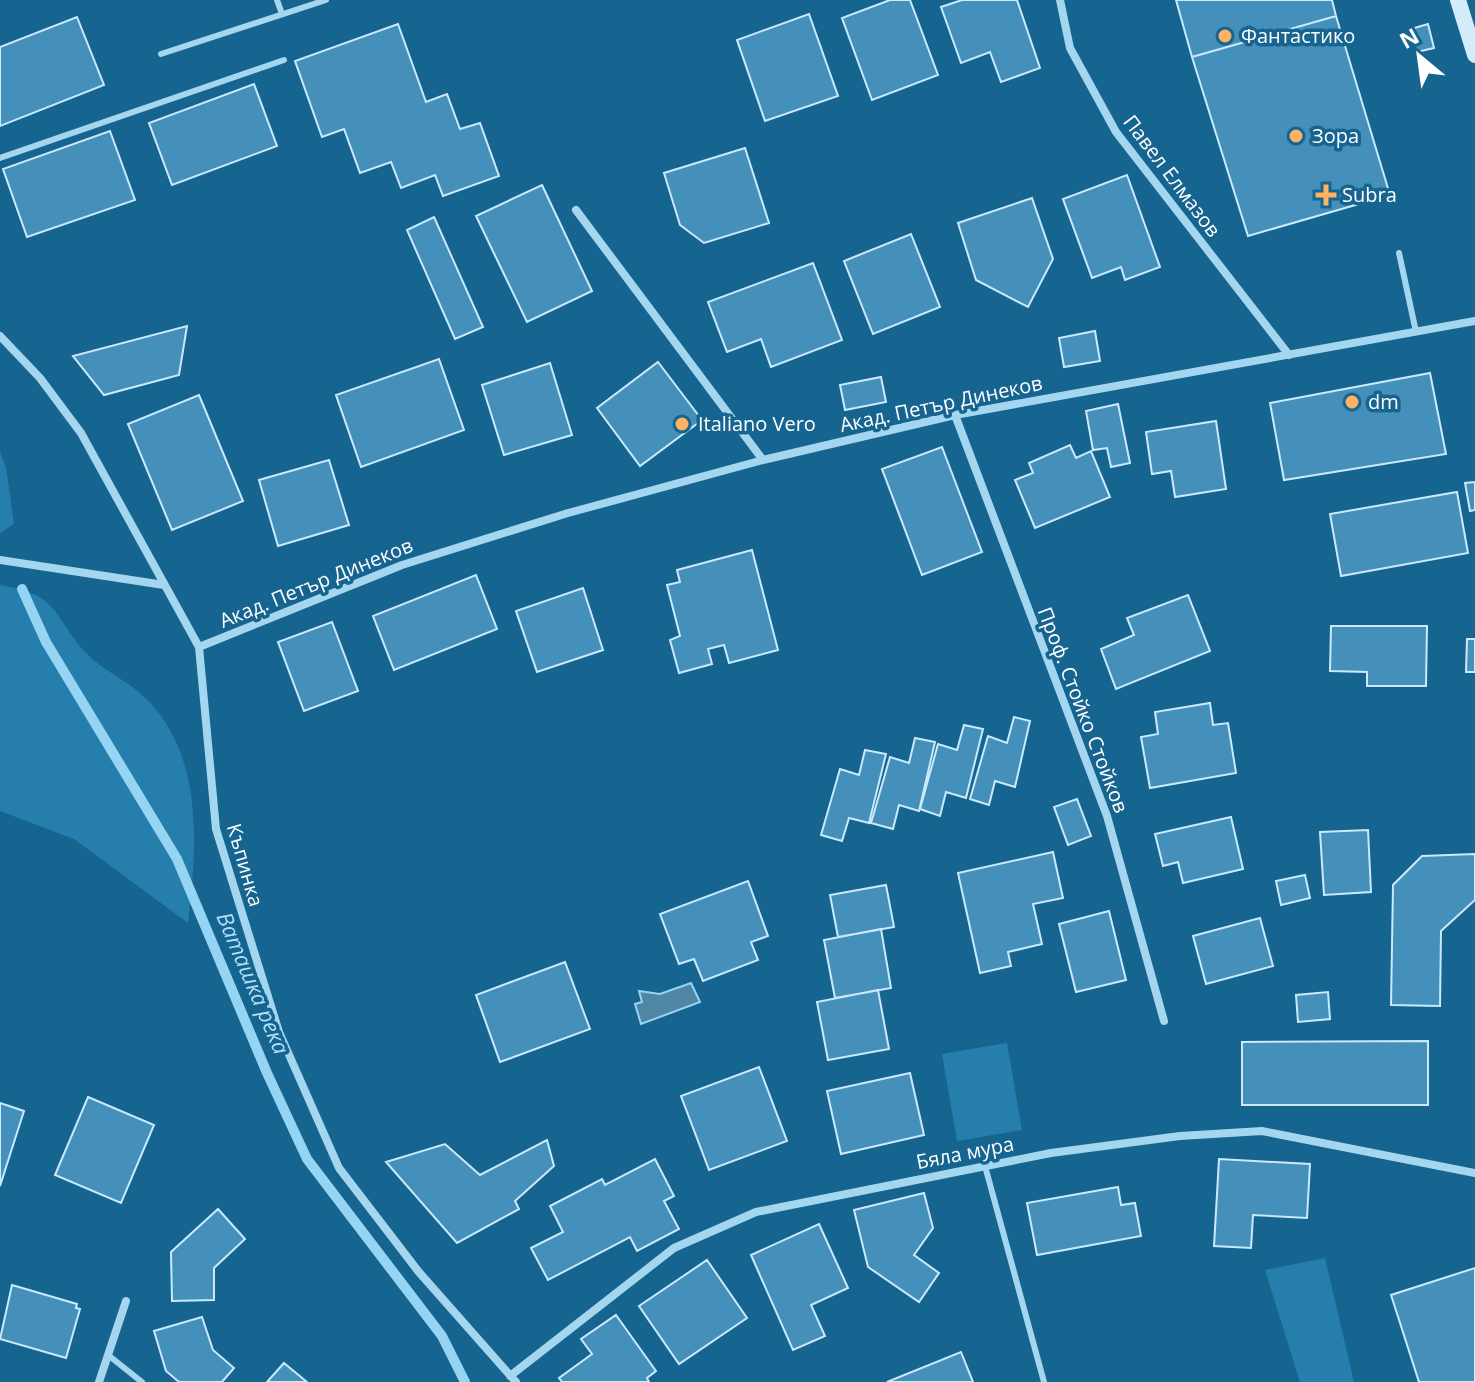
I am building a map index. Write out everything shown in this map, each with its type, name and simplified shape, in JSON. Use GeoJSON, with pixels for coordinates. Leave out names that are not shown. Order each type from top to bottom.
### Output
{"type":"FeatureCollection","features":[{"type":"Feature","properties":{"kind":"main road"},"geometry":{"type":"LineString","coordinates":[[1458,0],[1475,55]]}},
{"type":"Feature","properties":{"kind":"street","name":"Павел Елмазов"},"geometry":{"type":"LineString","coordinates":[[1060,0],[1070,48],[1116,132],[1289,355]]}},
{"type":"Feature","properties":{"kind":"street"},"geometry":{"type":"LineString","coordinates":[[576,210],[763,460]]}},
{"type":"Feature","properties":{"kind":"street","name":"Акад. Петър Динеков"},"geometry":{"type":"LineString","coordinates":[[199,647],[402,565],[568,513],[763,460],[955,415],[1475,321]]}},
{"type":"Feature","properties":{"kind":"street","name":"Къпинка"},"geometry":{"type":"LineString","coordinates":[[0,336],[40,378],[81,433],[199,647],[216,829],[279,1032],[339,1168],[418,1271],[513,1379]]}},
{"type":"Feature","properties":{"kind":"street","name":"Проф. Стойко Стойков"},"geometry":{"type":"LineString","coordinates":[[955,415],[1107,816],[1164,1021]]}},
{"type":"Feature","properties":{"kind":"street"},"geometry":{"type":"LineString","coordinates":[[0,560],[164,585]]}},
{"type":"Feature","properties":{"kind":"street","name":"Бяла мура"},"geometry":{"type":"LineString","coordinates":[[513,1379],[674,1248],[756,1212],[1051,1153],[1180,1136],[1262,1131],[1475,1173]]}},
{"type":"Feature","properties":{"kind":"street"},"geometry":{"type":"LineString","coordinates":[[99,1382],[126,1301]]}},
{"type":"Feature","properties":{"kind":"lane"},"geometry":{"type":"LineString","coordinates":[[277,0],[282,14]]}},
{"type":"Feature","properties":{"kind":"lane"},"geometry":{"type":"LineString","coordinates":[[161,54],[326,0]]}},
{"type":"Feature","properties":{"kind":"lane"},"geometry":{"type":"LineString","coordinates":[[0,158],[284,60]]}},
{"type":"Feature","properties":{"kind":"lane"},"geometry":{"type":"LineString","coordinates":[[1399,253],[1416,332]]}},
{"type":"Feature","properties":{"kind":"lane"},"geometry":{"type":"LineString","coordinates":[[985,1166],[1044,1382]]}},
{"type":"Feature","properties":{"kind":"lane"},"geometry":{"type":"LineString","coordinates":[[108,1355],[142,1382]]}},
{"type":"Feature","properties":{"kind":"shaded area"},"geometry":{"type":"Polygon","coordinates":[[[0,452],[6,467],[14,524],[0,533],[0,452]]]}},
{"type":"Feature","properties":{"kind":"shaded area"},"geometry":{"type":"Polygon","coordinates":[[[0,585],[35,595],[53,608],[86,653],[140,693],[161,716],[176,742],[192,800],[193,863],[188,923],[74,839],[0,811],[0,585]]]}},
{"type":"Feature","properties":{"kind":"shaded area"},"geometry":{"type":"Polygon","coordinates":[[[691,983],[700,1002],[641,1024],[635,1004],[642,1002],[639,991],[660,994],[691,983]]]}},
{"type":"Feature","properties":{"kind":"shaded area"},"geometry":{"type":"Polygon","coordinates":[[[1007,1043],[1022,1130],[957,1141],[942,1054],[1007,1043]]]}},
{"type":"Feature","properties":{"kind":"shaded area"},"geometry":{"type":"Polygon","coordinates":[[[1325,1258],[1354,1382],[1300,1382],[1265,1270],[1325,1258]]]}},
{"type":"Feature","properties":{"kind":"building"},"geometry":{"type":"Polygon","coordinates":[[[890,0],[910,0],[938,75],[872,100],[842,18],[890,0]]]}},
{"type":"Feature","properties":{"kind":"building"},"geometry":{"type":"Polygon","coordinates":[[[962,0],[1017,0],[1040,68],[1001,82],[990,52],[961,63],[941,7],[962,0]]]}},
{"type":"Feature","properties":{"kind":"building","name":"Фантастико"},"geometry":{"type":"Polygon","coordinates":[[[1176,0],[1332,0],[1336,16],[1192,57],[1176,0]]]}},
{"type":"Feature","properties":{"kind":"building"},"geometry":{"type":"Polygon","coordinates":[[[809,14],[838,96],[765,121],[737,40],[809,14]]]}},
{"type":"Feature","properties":{"kind":"building"},"geometry":{"type":"Polygon","coordinates":[[[1336,16],[1390,195],[1248,236],[1192,57],[1336,16]]]}},
{"type":"Feature","properties":{"kind":"building"},"geometry":{"type":"Polygon","coordinates":[[[77,17],[104,85],[0,126],[0,47],[77,17]]]}},
{"type":"Feature","properties":{"kind":"building"},"geometry":{"type":"Polygon","coordinates":[[[398,24],[426,102],[447,94],[460,129],[480,123],[499,176],[443,196],[435,175],[401,188],[391,162],[360,173],[344,129],[322,137],[295,61],[398,24]]]}},
{"type":"Feature","properties":{"kind":"building"},"geometry":{"type":"Polygon","coordinates":[[[1428,24],[1434,48],[1417,52],[1411,29],[1428,24]]]}},
{"type":"Feature","properties":{"kind":"building"},"geometry":{"type":"Polygon","coordinates":[[[254,84],[277,146],[172,185],[149,123],[254,84]]]}},
{"type":"Feature","properties":{"kind":"building"},"geometry":{"type":"Polygon","coordinates":[[[110,131],[135,200],[27,237],[3,169],[110,131]]]}},
{"type":"Feature","properties":{"kind":"building"},"geometry":{"type":"Polygon","coordinates":[[[745,148],[769,223],[704,243],[680,225],[664,173],[745,148]]]}},
{"type":"Feature","properties":{"kind":"building"},"geometry":{"type":"Polygon","coordinates":[[[1127,175],[1160,267],[1125,280],[1121,267],[1092,278],[1063,199],[1127,175]]]}},
{"type":"Feature","properties":{"kind":"building"},"geometry":{"type":"Polygon","coordinates":[[[542,185],[592,291],[527,322],[476,216],[542,185]]]}},
{"type":"Feature","properties":{"kind":"building"},"geometry":{"type":"Polygon","coordinates":[[[1032,198],[1053,259],[1028,307],[976,280],[958,223],[1032,198]]]}},
{"type":"Feature","properties":{"kind":"building"},"geometry":{"type":"Polygon","coordinates":[[[434,217],[483,327],[455,339],[407,230],[434,217]]]}},
{"type":"Feature","properties":{"kind":"building"},"geometry":{"type":"Polygon","coordinates":[[[911,234],[940,307],[873,334],[844,261],[911,234]]]}},
{"type":"Feature","properties":{"kind":"building"},"geometry":{"type":"Polygon","coordinates":[[[813,263],[842,340],[771,367],[761,339],[727,352],[708,302],[813,263]]]}},
{"type":"Feature","properties":{"kind":"building"},"geometry":{"type":"Polygon","coordinates":[[[187,326],[179,375],[104,395],[73,356],[187,326]]]}},
{"type":"Feature","properties":{"kind":"building"},"geometry":{"type":"Polygon","coordinates":[[[1095,331],[1100,361],[1064,367],[1059,338],[1095,331]]]}},
{"type":"Feature","properties":{"kind":"building"},"geometry":{"type":"Polygon","coordinates":[[[439,359],[464,430],[361,467],[336,395],[439,359]]]}},
{"type":"Feature","properties":{"kind":"building"},"geometry":{"type":"Polygon","coordinates":[[[658,362],[702,420],[640,466],[597,408],[658,362]]]}},
{"type":"Feature","properties":{"kind":"building"},"geometry":{"type":"Polygon","coordinates":[[[550,363],[572,435],[504,455],[482,385],[550,363]]]}},
{"type":"Feature","properties":{"kind":"building"},"geometry":{"type":"Polygon","coordinates":[[[1430,373],[1446,454],[1284,480],[1270,403],[1430,373]]]}},
{"type":"Feature","properties":{"kind":"building"},"geometry":{"type":"Polygon","coordinates":[[[881,377],[886,402],[845,410],[840,385],[881,377]]]}},
{"type":"Feature","properties":{"kind":"building"},"geometry":{"type":"Polygon","coordinates":[[[199,395],[243,501],[172,530],[128,424],[199,395]]]}},
{"type":"Feature","properties":{"kind":"building"},"geometry":{"type":"Polygon","coordinates":[[[1118,404],[1130,463],[1111,467],[1107,448],[1093,450],[1086,411],[1118,404]]]}},
{"type":"Feature","properties":{"kind":"building"},"geometry":{"type":"Polygon","coordinates":[[[1216,421],[1226,489],[1175,497],[1171,471],[1152,474],[1146,432],[1216,421]]]}},
{"type":"Feature","properties":{"kind":"building"},"geometry":{"type":"Polygon","coordinates":[[[1070,445],[1076,458],[1091,451],[1110,497],[1035,528],[1015,480],[1033,473],[1029,463],[1070,445]]]}},
{"type":"Feature","properties":{"kind":"building"},"geometry":{"type":"Polygon","coordinates":[[[942,447],[982,552],[922,575],[882,469],[942,447]]]}},
{"type":"Feature","properties":{"kind":"building"},"geometry":{"type":"Polygon","coordinates":[[[329,460],[349,525],[278,546],[259,480],[329,460]]]}},
{"type":"Feature","properties":{"kind":"building"},"geometry":{"type":"Polygon","coordinates":[[[1475,482],[1475,510],[1470,511],[1465,483],[1475,482]]]}},
{"type":"Feature","properties":{"kind":"building"},"geometry":{"type":"Polygon","coordinates":[[[1457,492],[1468,553],[1341,576],[1330,514],[1457,492]]]}},
{"type":"Feature","properties":{"kind":"building"},"geometry":{"type":"Polygon","coordinates":[[[752,550],[778,650],[729,663],[724,645],[708,649],[712,664],[679,673],[670,640],[680,636],[667,585],[680,582],[677,570],[752,550]]]}},
{"type":"Feature","properties":{"kind":"building"},"geometry":{"type":"Polygon","coordinates":[[[476,575],[497,629],[394,670],[373,616],[476,575]]]}},
{"type":"Feature","properties":{"kind":"building"},"geometry":{"type":"Polygon","coordinates":[[[583,588],[603,650],[537,672],[516,611],[583,588]]]}},
{"type":"Feature","properties":{"kind":"building"},"geometry":{"type":"Polygon","coordinates":[[[1188,595],[1210,651],[1116,689],[1101,649],[1134,635],[1127,618],[1188,595]]]}},
{"type":"Feature","properties":{"kind":"building"},"geometry":{"type":"Polygon","coordinates":[[[332,622],[358,691],[304,711],[278,642],[332,622]]]}},
{"type":"Feature","properties":{"kind":"building"},"geometry":{"type":"Polygon","coordinates":[[[1331,626],[1427,626],[1426,686],[1367,686],[1367,672],[1330,671],[1331,626]]]}},
{"type":"Feature","properties":{"kind":"building"},"geometry":{"type":"Polygon","coordinates":[[[1467,639],[1475,639],[1475,672],[1466,672],[1467,639]]]}},
{"type":"Feature","properties":{"kind":"building"},"geometry":{"type":"Polygon","coordinates":[[[1210,703],[1213,725],[1228,723],[1236,773],[1150,788],[1141,737],[1158,734],[1155,712],[1210,703]]]}},
{"type":"Feature","properties":{"kind":"building"},"geometry":{"type":"Polygon","coordinates":[[[1014,717],[1030,721],[1015,787],[995,781],[989,805],[970,799],[988,736],[1007,743],[1014,717]]]}},
{"type":"Feature","properties":{"kind":"building"},"geometry":{"type":"Polygon","coordinates":[[[964,725],[983,729],[966,798],[946,792],[940,816],[920,809],[938,744],[957,750],[964,725]]]}},
{"type":"Feature","properties":{"kind":"building"},"geometry":{"type":"Polygon","coordinates":[[[915,738],[935,742],[919,811],[899,805],[893,829],[871,823],[890,757],[909,763],[915,738]]]}},
{"type":"Feature","properties":{"kind":"building"},"geometry":{"type":"Polygon","coordinates":[[[865,750],[886,754],[869,823],[849,818],[842,841],[821,835],[840,769],[859,775],[865,750]]]}},
{"type":"Feature","properties":{"kind":"building"},"geometry":{"type":"Polygon","coordinates":[[[1077,799],[1091,836],[1068,845],[1054,807],[1077,799]]]}},
{"type":"Feature","properties":{"kind":"building"},"geometry":{"type":"Polygon","coordinates":[[[1231,817],[1243,869],[1183,883],[1178,862],[1163,866],[1155,834],[1231,817]]]}},
{"type":"Feature","properties":{"kind":"building"},"geometry":{"type":"Polygon","coordinates":[[[1368,830],[1371,892],[1324,895],[1320,832],[1368,830]]]}},
{"type":"Feature","properties":{"kind":"building"},"geometry":{"type":"Polygon","coordinates":[[[1053,852],[1063,898],[1033,904],[1042,944],[1008,952],[1011,966],[980,973],[958,873],[1053,852]]]}},
{"type":"Feature","properties":{"kind":"building"},"geometry":{"type":"Polygon","coordinates":[[[1475,854],[1475,900],[1441,931],[1440,1006],[1391,1005],[1393,885],[1422,856],[1475,854]]]}},
{"type":"Feature","properties":{"kind":"building"},"geometry":{"type":"Polygon","coordinates":[[[1305,875],[1310,898],[1281,905],[1276,881],[1305,875]]]}},
{"type":"Feature","properties":{"kind":"building"},"geometry":{"type":"Polygon","coordinates":[[[748,881],[768,936],[751,942],[758,960],[703,981],[694,959],[679,964],[660,914],[748,881]]]}},
{"type":"Feature","properties":{"kind":"building"},"geometry":{"type":"Polygon","coordinates":[[[886,885],[894,927],[838,937],[830,895],[886,885]]]}},
{"type":"Feature","properties":{"kind":"building"},"geometry":{"type":"Polygon","coordinates":[[[1109,911],[1126,980],[1076,992],[1059,924],[1109,911]]]}},
{"type":"Feature","properties":{"kind":"building"},"geometry":{"type":"Polygon","coordinates":[[[1260,918],[1273,966],[1206,984],[1193,936],[1260,918]]]}},
{"type":"Feature","properties":{"kind":"building"},"geometry":{"type":"Polygon","coordinates":[[[881,929],[891,988],[835,998],[824,940],[881,929]]]}},
{"type":"Feature","properties":{"kind":"building"},"geometry":{"type":"Polygon","coordinates":[[[565,962],[590,1029],[500,1062],[476,995],[565,962]]]}},
{"type":"Feature","properties":{"kind":"building"},"geometry":{"type":"Polygon","coordinates":[[[878,990],[889,1049],[828,1060],[817,1002],[878,990]]]}},
{"type":"Feature","properties":{"kind":"building"},"geometry":{"type":"Polygon","coordinates":[[[1328,992],[1330,1019],[1298,1022],[1296,995],[1328,992]]]}},
{"type":"Feature","properties":{"kind":"building"},"geometry":{"type":"Polygon","coordinates":[[[1428,1041],[1428,1105],[1242,1105],[1242,1042],[1428,1041]]]}},
{"type":"Feature","properties":{"kind":"building"},"geometry":{"type":"Polygon","coordinates":[[[759,1067],[787,1141],[709,1170],[681,1096],[759,1067]]]}},
{"type":"Feature","properties":{"kind":"building"},"geometry":{"type":"Polygon","coordinates":[[[910,1073],[924,1135],[841,1154],[827,1091],[910,1073]]]}},
{"type":"Feature","properties":{"kind":"building"},"geometry":{"type":"Polygon","coordinates":[[[88,1097],[154,1125],[121,1203],[55,1175],[88,1097]]]}},
{"type":"Feature","properties":{"kind":"building"},"geometry":{"type":"Polygon","coordinates":[[[0,1103],[24,1111],[0,1186],[0,1103]]]}},
{"type":"Feature","properties":{"kind":"building"},"geometry":{"type":"Polygon","coordinates":[[[547,1140],[554,1166],[515,1201],[519,1209],[457,1243],[386,1162],[445,1144],[480,1175],[547,1140]]]}},
{"type":"Feature","properties":{"kind":"building"},"geometry":{"type":"Polygon","coordinates":[[[655,1159],[674,1196],[664,1201],[679,1229],[637,1251],[630,1237],[548,1280],[531,1248],[563,1232],[550,1206],[602,1179],[605,1185],[655,1159]]]}},
{"type":"Feature","properties":{"kind":"building"},"geometry":{"type":"Polygon","coordinates":[[[1219,1159],[1310,1164],[1307,1218],[1253,1215],[1251,1248],[1214,1246],[1219,1159]]]}},
{"type":"Feature","properties":{"kind":"building"},"geometry":{"type":"Polygon","coordinates":[[[1118,1187],[1121,1205],[1135,1203],[1141,1236],[1037,1255],[1027,1203],[1118,1187]]]}},
{"type":"Feature","properties":{"kind":"building"},"geometry":{"type":"Polygon","coordinates":[[[924,1193],[933,1228],[914,1255],[939,1273],[919,1302],[868,1267],[854,1210],[924,1193]]]}},
{"type":"Feature","properties":{"kind":"building"},"geometry":{"type":"Polygon","coordinates":[[[218,1209],[245,1239],[214,1268],[214,1300],[172,1301],[171,1252],[218,1209]]]}},
{"type":"Feature","properties":{"kind":"building"},"geometry":{"type":"Polygon","coordinates":[[[819,1224],[848,1288],[811,1305],[825,1336],[793,1350],[751,1255],[819,1224]]]}},
{"type":"Feature","properties":{"kind":"building"},"geometry":{"type":"Polygon","coordinates":[[[707,1260],[747,1318],[679,1364],[639,1306],[707,1260]]]}},
{"type":"Feature","properties":{"kind":"building"},"geometry":{"type":"Polygon","coordinates":[[[1475,1268],[1475,1382],[1419,1382],[1391,1295],[1475,1268]]]}},
{"type":"Feature","properties":{"kind":"building"},"geometry":{"type":"Polygon","coordinates":[[[12,1285],[77,1304],[76,1308],[80,1309],[66,1358],[0,1339],[12,1285]]]}},
{"type":"Feature","properties":{"kind":"building"},"geometry":{"type":"Polygon","coordinates":[[[616,1315],[656,1371],[647,1378],[649,1382],[562,1382],[559,1378],[592,1354],[581,1339],[616,1315]]]}},
{"type":"Feature","properties":{"kind":"building"},"geometry":{"type":"Polygon","coordinates":[[[202,1317],[213,1350],[234,1368],[222,1382],[179,1382],[166,1371],[154,1331],[202,1317]]]}},
{"type":"Feature","properties":{"kind":"building"},"geometry":{"type":"Polygon","coordinates":[[[961,1352],[973,1382],[887,1382],[961,1352]]]}},
{"type":"Feature","properties":{"kind":"building"},"geometry":{"type":"Polygon","coordinates":[[[284,1363],[307,1382],[267,1382],[284,1363]]]}},
{"type":"Feature","properties":{"kind":"waterway","name":"Ваташка река"},"geometry":{"type":"LineString","coordinates":[[22,589],[46,642],[177,859],[267,1073],[307,1159],[442,1336],[465,1382]]}},
{"type":"Feature","properties":{"kind":"place","name":"Фантастико"},"geometry":{"type":"Point","coordinates":[1225,36]}},
{"type":"Feature","properties":{"kind":"place","name":"Зора"},"geometry":{"type":"Point","coordinates":[1296,136]}},
{"type":"Feature","properties":{"kind":"place","name":"Subra"},"geometry":{"type":"Point","coordinates":[1326,195]}},
{"type":"Feature","properties":{"kind":"place","name":"dm"},"geometry":{"type":"Point","coordinates":[1352,402]}},
{"type":"Feature","properties":{"kind":"place","name":"Italiano Vero"},"geometry":{"type":"Point","coordinates":[682,424]}}]}
